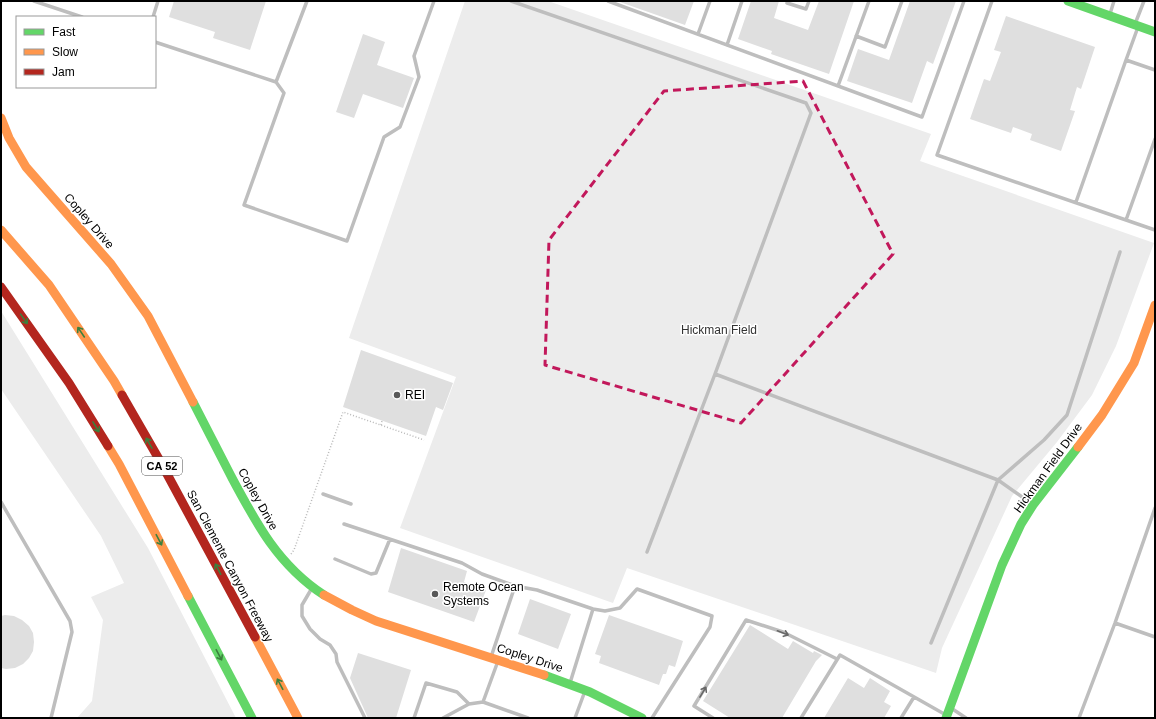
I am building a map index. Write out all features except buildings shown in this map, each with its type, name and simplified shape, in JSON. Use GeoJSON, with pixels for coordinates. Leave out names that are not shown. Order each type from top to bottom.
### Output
{"type":"FeatureCollection","features":[{"type":"Feature","properties":{"kind":"main road"},"geometry":{"type":"LineString","coordinates":[[1068,1],[1155,32]]}},
{"type":"Feature","properties":{"kind":"main road","name":"Copley Drive"},"geometry":{"type":"LineString","coordinates":[[1,118],[9,138],[26,167],[110,264],[148,316],[253,518],[285,562],[313,587],[351,611],[376,621],[570,684],[586,690],[642,718]]}},
{"type":"Feature","properties":{"kind":"main road","name":"San Clemente Canyon Freeway"},"geometry":{"type":"LineString","coordinates":[[1,230],[49,285],[114,381],[163,468],[298,718]]}},
{"type":"Feature","properties":{"kind":"main road","name":"CA 52"},"geometry":{"type":"LineString","coordinates":[[1,287],[70,383],[118,464],[252,718]]}},
{"type":"Feature","properties":{"kind":"main road","name":"Hickman Field Drive"},"geometry":{"type":"LineString","coordinates":[[947,713],[1002,565],[1022,524],[1033,505],[1102,415],[1134,363],[1155,305]]}},
{"type":"Feature","properties":{"kind":"lane"},"geometry":{"type":"LineString","coordinates":[[34,1],[79,16]]}},
{"type":"Feature","properties":{"kind":"lane"},"geometry":{"type":"LineString","coordinates":[[153,16],[158,1]]}},
{"type":"Feature","properties":{"kind":"lane"},"geometry":{"type":"LineString","coordinates":[[276,82],[307,1]]}},
{"type":"Feature","properties":{"kind":"lane"},"geometry":{"type":"LineString","coordinates":[[156,42],[276,82],[284,93],[244,205],[347,241],[384,137],[400,127],[419,77],[414,56],[434,1]]}},
{"type":"Feature","properties":{"kind":"lane"},"geometry":{"type":"LineString","coordinates":[[511,1],[806,103],[811,113],[715,374],[647,552]]}},
{"type":"Feature","properties":{"kind":"lane"},"geometry":{"type":"LineString","coordinates":[[608,1],[922,117],[964,1]]}},
{"type":"Feature","properties":{"kind":"lane"},"geometry":{"type":"LineString","coordinates":[[698,34],[710,1]]}},
{"type":"Feature","properties":{"kind":"lane"},"geometry":{"type":"LineString","coordinates":[[727,45],[742,1]]}},
{"type":"Feature","properties":{"kind":"lane"},"geometry":{"type":"LineString","coordinates":[[788,1],[787,3],[806,9],[809,1]]}},
{"type":"Feature","properties":{"kind":"lane"},"geometry":{"type":"LineString","coordinates":[[838,86],[869,1]]}},
{"type":"Feature","properties":{"kind":"lane"},"geometry":{"type":"LineString","coordinates":[[856,36],[885,47],[902,1]]}},
{"type":"Feature","properties":{"kind":"lane"},"geometry":{"type":"LineString","coordinates":[[992,1],[937,155],[1155,230]]}},
{"type":"Feature","properties":{"kind":"lane"},"geometry":{"type":"LineString","coordinates":[[1109,16],[1114,1]]}},
{"type":"Feature","properties":{"kind":"lane"},"geometry":{"type":"LineString","coordinates":[[1076,202],[1126,60],[1144,1]]}},
{"type":"Feature","properties":{"kind":"lane"},"geometry":{"type":"LineString","coordinates":[[1126,60],[1155,70]]}},
{"type":"Feature","properties":{"kind":"lane"},"geometry":{"type":"LineString","coordinates":[[1126,220],[1155,139]]}},
{"type":"Feature","properties":{"kind":"lane"},"geometry":{"type":"LineString","coordinates":[[931,643],[998,480],[1044,440],[1067,415],[1120,252]]}},
{"type":"Feature","properties":{"kind":"lane"},"geometry":{"type":"LineString","coordinates":[[715,374],[998,480],[1033,505]]}},
{"type":"Feature","properties":{"kind":"lane"},"geometry":{"type":"LineString","coordinates":[[323,494],[351,504]]}},
{"type":"Feature","properties":{"kind":"lane"},"geometry":{"type":"LineString","coordinates":[[1,502],[70,621],[72,627],[51,718]]}},
{"type":"Feature","properties":{"kind":"lane"},"geometry":{"type":"LineString","coordinates":[[1079,718],[1115,623],[1155,508]]}},
{"type":"Feature","properties":{"kind":"lane"},"geometry":{"type":"LineString","coordinates":[[344,524],[462,563],[482,574],[515,586],[538,590],[593,609],[605,611],[620,608],[637,589],[712,616],[710,627],[652,718]]}},
{"type":"Feature","properties":{"kind":"lane"},"geometry":{"type":"LineString","coordinates":[[335,559],[371,574],[376,573],[390,539]]}},
{"type":"Feature","properties":{"kind":"lane"},"geometry":{"type":"LineString","coordinates":[[483,702],[515,586]]}},
{"type":"Feature","properties":{"kind":"lane"},"geometry":{"type":"LineString","coordinates":[[313,587],[302,605],[302,616],[310,629],[320,639],[330,645],[336,654],[337,662],[365,718]]}},
{"type":"Feature","properties":{"kind":"lane"},"geometry":{"type":"LineString","coordinates":[[570,684],[593,609]]}},
{"type":"Feature","properties":{"kind":"lane"},"geometry":{"type":"LineString","coordinates":[[713,718],[694,706],[746,620],[783,632],[830,654],[837,659]]}},
{"type":"Feature","properties":{"kind":"lane"},"geometry":{"type":"LineString","coordinates":[[1115,623],[1155,637]]}},
{"type":"Feature","properties":{"kind":"lane"},"geometry":{"type":"LineString","coordinates":[[801,718],[840,655],[914,697],[947,713],[966,718]]}},
{"type":"Feature","properties":{"kind":"lane"},"geometry":{"type":"LineString","coordinates":[[414,718],[426,683],[457,692],[469,704]]}},
{"type":"Feature","properties":{"kind":"lane"},"geometry":{"type":"LineString","coordinates":[[575,718],[586,690]]}},
{"type":"Feature","properties":{"kind":"lane"},"geometry":{"type":"LineString","coordinates":[[901,718],[914,697]]}},
{"type":"Feature","properties":{"kind":"lane"},"geometry":{"type":"LineString","coordinates":[[443,718],[469,704],[483,702],[528,718]]}},
{"type":"Feature","properties":{"kind":"path"},"geometry":{"type":"LineString","coordinates":[[285,562],[294,550],[343,412],[424,440]]}},
{"type":"Feature","properties":{"kind":"path"},"geometry":{"type":"LineString","coordinates":[[381,426],[382,421]]}},
{"type":"Feature","properties":{"kind":"highlighted area"},"geometry":{"type":"Polygon","coordinates":[[[803,81],[893,254],[741,423],[545,365],[549,240],[664,91],[803,81]]]}},
{"type":"Feature","properties":{"kind":"green space","name":"Hickman Field"},"geometry":{"type":"Polygon","coordinates":[[[465,1],[548,1],[931,134],[920,161],[1154,243],[1116,346],[1092,395],[1057,442],[1012,496],[942,648],[936,673],[627,568],[613,603],[400,528],[456,377],[349,338],[465,1]]]}},
{"type":"Feature","properties":{"kind":"green space"},"geometry":{"type":"Polygon","coordinates":[[[1,311],[148,548],[236,718],[77,718],[92,701],[103,620],[91,597],[124,583],[101,536],[1,389],[1,311]]]}},
{"type":"Feature","properties":{"kind":"traffic: fast"},"geometry":{"type":"LineString","coordinates":[[1068,1],[1155,32]]}},
{"type":"Feature","properties":{"kind":"traffic: fast"},"geometry":{"type":"LineString","coordinates":[[193,402],[240,493],[259,526],[281,557],[308,583],[324,595]]}},
{"type":"Feature","properties":{"kind":"traffic: fast"},"geometry":{"type":"LineString","coordinates":[[946,718],[1002,565],[1021,524],[1033,505],[1078,447]]}},
{"type":"Feature","properties":{"kind":"traffic: fast"},"geometry":{"type":"LineString","coordinates":[[188,596],[252,718]]}},
{"type":"Feature","properties":{"kind":"traffic: fast"},"geometry":{"type":"LineString","coordinates":[[544,675],[590,692],[642,718]]}},
{"type":"Feature","properties":{"kind":"traffic: slow"},"geometry":{"type":"LineString","coordinates":[[1,118],[9,138],[26,167],[111,264],[148,316],[193,402]]}},
{"type":"Feature","properties":{"kind":"traffic: slow"},"geometry":{"type":"LineString","coordinates":[[1,230],[49,285],[122,395]]}},
{"type":"Feature","properties":{"kind":"traffic: slow"},"geometry":{"type":"LineString","coordinates":[[1078,447],[1102,415],[1134,363],[1155,305]]}},
{"type":"Feature","properties":{"kind":"traffic: slow"},"geometry":{"type":"LineString","coordinates":[[108,446],[119,464],[188,596]]}},
{"type":"Feature","properties":{"kind":"traffic: slow"},"geometry":{"type":"LineString","coordinates":[[324,595],[376,621],[544,675]]}},
{"type":"Feature","properties":{"kind":"traffic: slow"},"geometry":{"type":"LineString","coordinates":[[255,637],[298,718]]}},
{"type":"Feature","properties":{"kind":"traffic: jam"},"geometry":{"type":"LineString","coordinates":[[1,287],[69,383],[108,446]]}},
{"type":"Feature","properties":{"kind":"traffic: jam"},"geometry":{"type":"LineString","coordinates":[[122,395],[160,461],[255,637]]}},
{"type":"Feature","properties":{"kind":"place","name":"REI"},"geometry":{"type":"Point","coordinates":[397,395]}},
{"type":"Feature","properties":{"kind":"place","name":"Remote Ocean Systems"},"geometry":{"type":"Point","coordinates":[435,594]}}]}
